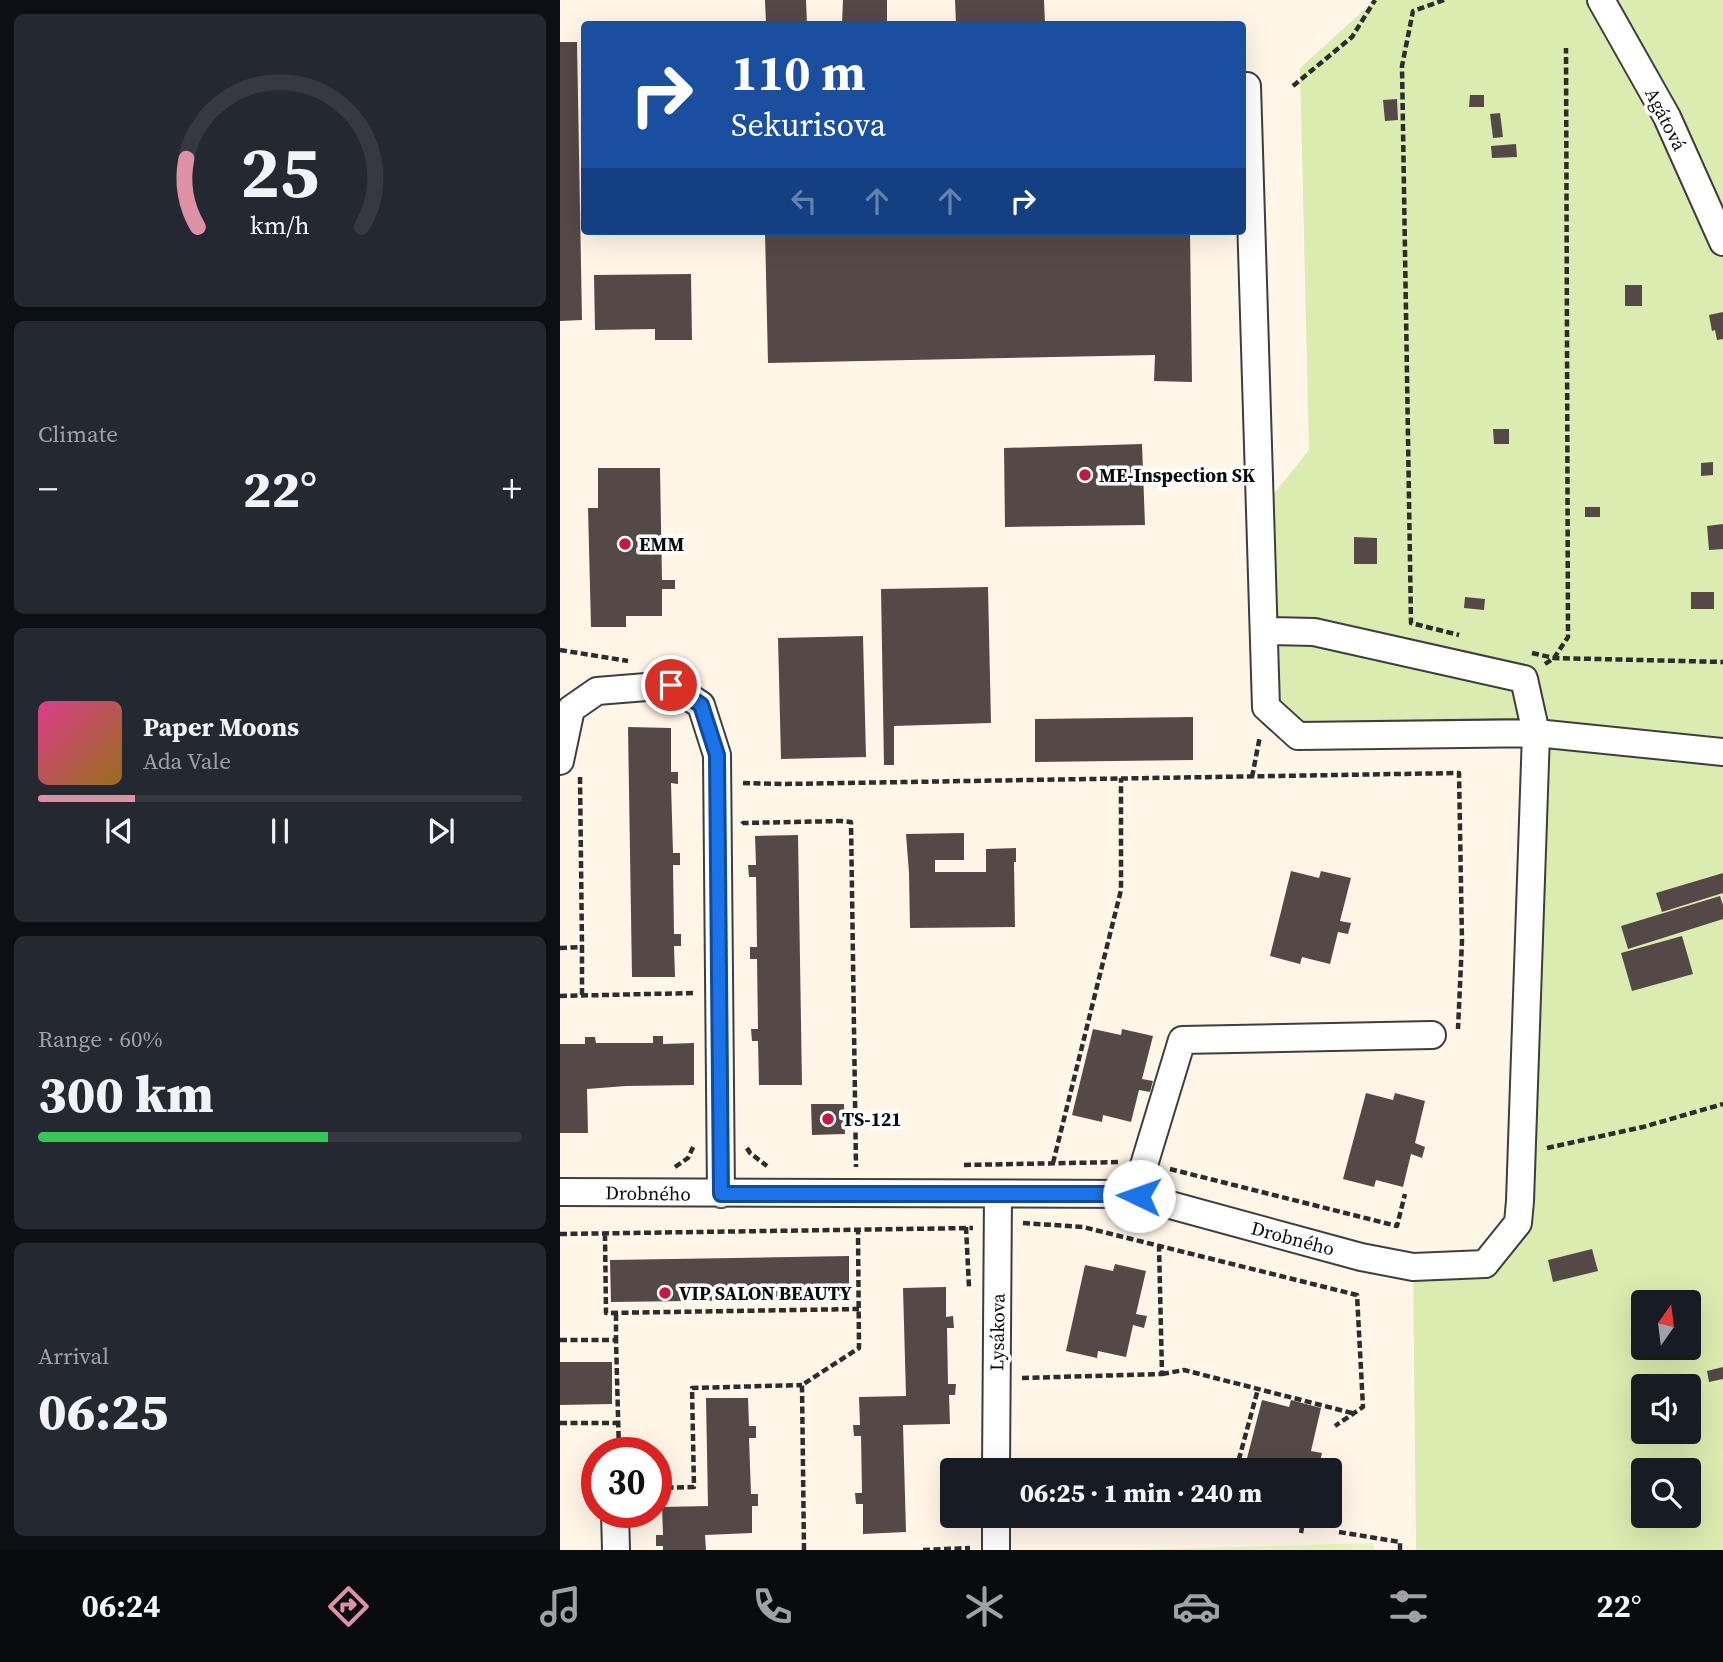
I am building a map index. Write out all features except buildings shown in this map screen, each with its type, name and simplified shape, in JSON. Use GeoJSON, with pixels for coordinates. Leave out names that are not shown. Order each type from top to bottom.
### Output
{"type":"FeatureCollection","features":[{"type":"Feature","properties":{"kind":"street","name":"Agátová"},"geometry":{"type":"LineString","coordinates":[[1601,0],[1667,117],[1723,242]]}},
{"type":"Feature","properties":{"kind":"street"},"geometry":{"type":"LineString","coordinates":[[1246,86],[1266,707],[1298,736],[1536,733],[1723,752]]}},
{"type":"Feature","properties":{"kind":"street"},"geometry":{"type":"LineString","coordinates":[[1264,631],[1314,632],[1524,679]]}},
{"type":"Feature","properties":{"kind":"street","name":"Drobného"},"geometry":{"type":"LineString","coordinates":[[560,1192],[1130,1194],[1361,1257],[1400,1265],[1413,1267],[1485,1264],[1518,1223],[1520,1200],[1536,733],[1524,679]]}},
{"type":"Feature","properties":{"kind":"street"},"geometry":{"type":"LineString","coordinates":[[570,768],[571,709],[597,691],[671,685],[701,705],[717,755],[721,1194]]}},
{"type":"Feature","properties":{"kind":"street"},"geometry":{"type":"LineString","coordinates":[[1139,1196],[1144,1165],[1182,1040],[1445,1035]]}},
{"type":"Feature","properties":{"kind":"street","name":"Lysákova"},"geometry":{"type":"LineString","coordinates":[[996,1458],[998,1195]]}},
{"type":"Feature","properties":{"kind":"street"},"geometry":{"type":"LineString","coordinates":[[615,1528],[616,1550]]}},
{"type":"Feature","properties":{"kind":"street"},"geometry":{"type":"LineString","coordinates":[[987,1549],[993,1528]]}},
{"type":"Feature","properties":{"kind":"path"},"geometry":{"type":"LineString","coordinates":[[1293,86],[1352,37],[1375,0]]}},
{"type":"Feature","properties":{"kind":"path"},"geometry":{"type":"LineString","coordinates":[[1444,0],[1413,11],[1402,66],[1411,623],[1463,636]]}},
{"type":"Feature","properties":{"kind":"path"},"geometry":{"type":"LineString","coordinates":[[1524,679],[1554,658],[1568,637],[1566,48]]}},
{"type":"Feature","properties":{"kind":"path"},"geometry":{"type":"LineString","coordinates":[[560,650],[629,661]]}},
{"type":"Feature","properties":{"kind":"path"},"geometry":{"type":"LineString","coordinates":[[1528,652],[1554,658],[1723,662]]}},
{"type":"Feature","properties":{"kind":"path"},"geometry":{"type":"LineString","coordinates":[[1252,777],[1266,707]]}},
{"type":"Feature","properties":{"kind":"path"},"geometry":{"type":"LineString","coordinates":[[570,768],[582,947],[582,995]]}},
{"type":"Feature","properties":{"kind":"path"},"geometry":{"type":"LineString","coordinates":[[735,773],[743,783],[1459,773],[1462,941],[1445,1035]]}},
{"type":"Feature","properties":{"kind":"path"},"geometry":{"type":"LineString","coordinates":[[1053,1163],[1121,890],[1121,778]]}},
{"type":"Feature","properties":{"kind":"path"},"geometry":{"type":"LineString","coordinates":[[738,830],[743,823],[851,822],[856,1167],[844,1167]]}},
{"type":"Feature","properties":{"kind":"path"},"geometry":{"type":"LineString","coordinates":[[560,948],[582,947]]}},
{"type":"Feature","properties":{"kind":"path"},"geometry":{"type":"LineString","coordinates":[[560,996],[697,993]]}},
{"type":"Feature","properties":{"kind":"path"},"geometry":{"type":"LineString","coordinates":[[1520,1154],[1643,1127],[1723,1104]]}},
{"type":"Feature","properties":{"kind":"path"},"geometry":{"type":"LineString","coordinates":[[670,1171],[688,1158],[696,1140]]}},
{"type":"Feature","properties":{"kind":"path"},"geometry":{"type":"LineString","coordinates":[[743,1142],[750,1153],[769,1167]]}},
{"type":"Feature","properties":{"kind":"path"},"geometry":{"type":"LineString","coordinates":[[560,1234],[859,1231],[966,1227],[1011,1237],[1021,1223],[1083,1227],[1357,1295],[1363,1407],[1335,1426]]}},
{"type":"Feature","properties":{"kind":"path"},"geometry":{"type":"LineString","coordinates":[[672,1488],[694,1487],[692,1388],[802,1385],[859,1348],[859,1231]]}},
{"type":"Feature","properties":{"kind":"path"},"geometry":{"type":"LineString","coordinates":[[605,1234],[606,1314],[859,1309]]}},
{"type":"Feature","properties":{"kind":"path"},"geometry":{"type":"LineString","coordinates":[[1159,1246],[1162,1374]]}},
{"type":"Feature","properties":{"kind":"path"},"geometry":{"type":"LineString","coordinates":[[616,1314],[618,1437]]}},
{"type":"Feature","properties":{"kind":"path"},"geometry":{"type":"LineString","coordinates":[[560,1340],[616,1340]]}},
{"type":"Feature","properties":{"kind":"path"},"geometry":{"type":"LineString","coordinates":[[1013,1379],[1162,1374],[1184,1370],[1353,1414]]}},
{"type":"Feature","properties":{"kind":"path"},"geometry":{"type":"LineString","coordinates":[[802,1385],[804,1550]]}},
{"type":"Feature","properties":{"kind":"path"},"geometry":{"type":"LineString","coordinates":[[1239,1458],[1258,1389]]}},
{"type":"Feature","properties":{"kind":"path"},"geometry":{"type":"LineString","coordinates":[[560,1423],[618,1423]]}},
{"type":"Feature","properties":{"kind":"path"},"geometry":{"type":"LineString","coordinates":[[1301,1533],[1302,1528]]}},
{"type":"Feature","properties":{"kind":"path"},"geometry":{"type":"LineString","coordinates":[[1339,1532],[1400,1542],[1400,1550]]}},
{"type":"Feature","properties":{"kind":"path"},"geometry":{"type":"LineString","coordinates":[[923,1550],[987,1549]]}},
{"type":"Feature","properties":{"kind":"green space"},"geometry":{"type":"Polygon","coordinates":[[[1375,0],[1723,0],[1723,1550],[1416,1550],[1413,1267],[1485,1264],[1518,1223],[1536,733],[1298,736],[1266,707],[1260,511],[1309,450],[1300,68],[1375,0]]]}},
{"type":"Feature","properties":{"kind":"green space"},"geometry":{"type":"Polygon","coordinates":[[[1373,1543],[1375,1550],[1136,1550],[1373,1543]]]}},
{"type":"Feature","properties":{"kind":"place","name":"ME-Inspection SK"},"geometry":{"type":"Point","coordinates":[1085,475]}},
{"type":"Feature","properties":{"kind":"place","name":"EMM"},"geometry":{"type":"Point","coordinates":[625,544]}},
{"type":"Feature","properties":{"kind":"place","name":"TS-121"},"geometry":{"type":"Point","coordinates":[828,1119]}},
{"type":"Feature","properties":{"kind":"place","name":"VIP SALON BEAUTY"},"geometry":{"type":"Point","coordinates":[665,1293]}},
{"type":"Feature","properties":{"kind":"route"},"geometry":{"type":"LineString","coordinates":[[671,685],[701,705],[717,755],[721,1194],[1139,1196]]}}]}
